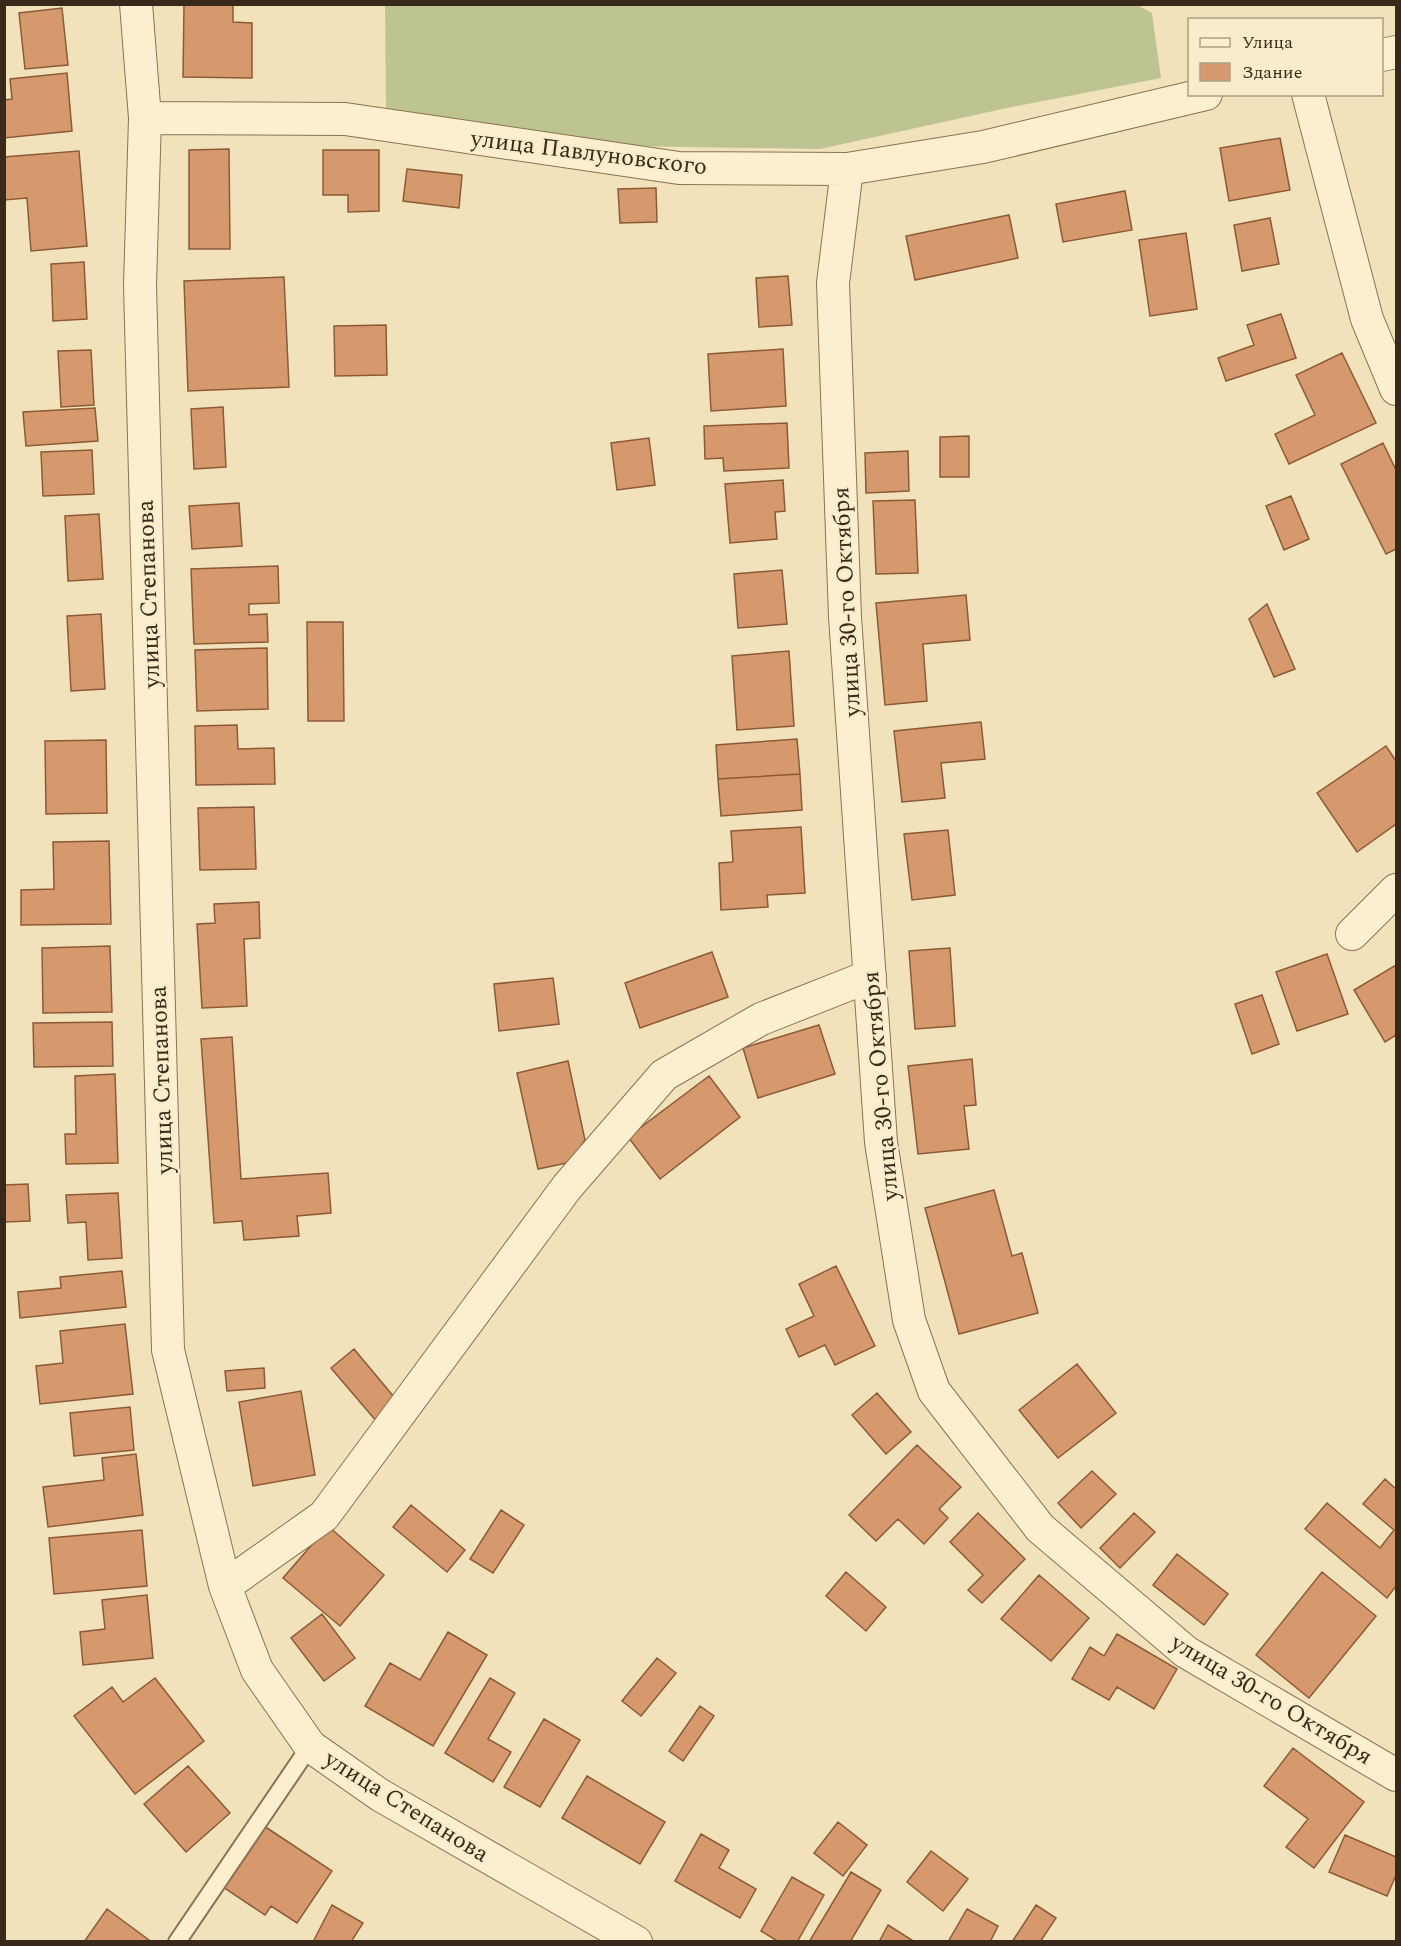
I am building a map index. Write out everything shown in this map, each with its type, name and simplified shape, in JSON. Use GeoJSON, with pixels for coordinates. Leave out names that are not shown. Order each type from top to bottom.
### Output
{"type":"FeatureCollection","features":[{"type":"Feature","properties":{"kind":"street","name":"улица Степанова"},"geometry":{"type":"LineString","coordinates":[[136,4],[145,118],[140,285],[168,1350],[225,1586],[257,1670],[310,1746],[380,1795],[636,1941]]}},
{"type":"Feature","properties":{"kind":"street","name":"улица Павлуновского"},"geometry":{"type":"LineString","coordinates":[[145,118],[345,119],[679,168],[847,169],[983,147],[1198,96]]}},
{"type":"Feature","properties":{"kind":"street"},"geometry":{"type":"LineString","coordinates":[[1309,96],[1367,319],[1396,389]]}},
{"type":"Feature","properties":{"kind":"street","name":"улица 30-го Октября"},"geometry":{"type":"LineString","coordinates":[[847,169],[833,283],[845,617],[881,1142],[909,1320],[934,1391],[1040,1528],[1186,1652],[1396,1775]]}},
{"type":"Feature","properties":{"kind":"street"},"geometry":{"type":"LineString","coordinates":[[1352,934],[1396,890]]}},
{"type":"Feature","properties":{"kind":"street"},"geometry":{"type":"LineString","coordinates":[[225,1586],[324,1516],[567,1187],[664,1075],[761,1019],[870,976]]}},
{"type":"Feature","properties":{"kind":"lane"},"geometry":{"type":"LineString","coordinates":[[177,1941],[310,1746]]}},
{"type":"Feature","properties":{"kind":"green space"},"geometry":{"type":"Polygon","coordinates":[[[385,5],[1137,5],[1152,13],[1161,78],[1007,108],[820,149],[626,146],[386,108],[385,5]]]}},
{"type":"Feature","properties":{"kind":"building"},"geometry":{"type":"Polygon","coordinates":[[[184,4],[233,4],[233,22],[252,23],[252,78],[183,77],[184,4]]]}},
{"type":"Feature","properties":{"kind":"building"},"geometry":{"type":"Polygon","coordinates":[[[62,8],[68,65],[25,69],[19,13],[62,8]]]}},
{"type":"Feature","properties":{"kind":"building"},"geometry":{"type":"Polygon","coordinates":[[[67,73],[72,131],[4,138],[4,100],[12,99],[10,79],[67,73]]]}},
{"type":"Feature","properties":{"kind":"building"},"geometry":{"type":"Polygon","coordinates":[[[1280,138],[1290,190],[1229,201],[1220,148],[1280,138]]]}},
{"type":"Feature","properties":{"kind":"building"},"geometry":{"type":"Polygon","coordinates":[[[229,149],[230,249],[189,249],[189,150],[229,149]]]}},
{"type":"Feature","properties":{"kind":"building"},"geometry":{"type":"Polygon","coordinates":[[[323,150],[379,150],[379,211],[348,212],[348,195],[323,195],[323,150]]]}},
{"type":"Feature","properties":{"kind":"building"},"geometry":{"type":"Polygon","coordinates":[[[79,151],[87,246],[31,251],[27,198],[4,200],[4,157],[79,151]]]}},
{"type":"Feature","properties":{"kind":"building"},"geometry":{"type":"Polygon","coordinates":[[[407,169],[462,175],[459,208],[403,201],[407,169]]]}},
{"type":"Feature","properties":{"kind":"building"},"geometry":{"type":"Polygon","coordinates":[[[656,188],[657,222],[620,223],[618,189],[656,188]]]}},
{"type":"Feature","properties":{"kind":"building"},"geometry":{"type":"Polygon","coordinates":[[[1125,191],[1132,230],[1063,242],[1056,204],[1125,191]]]}},
{"type":"Feature","properties":{"kind":"building"},"geometry":{"type":"Polygon","coordinates":[[[1009,215],[1018,258],[915,280],[906,236],[1009,215]]]}},
{"type":"Feature","properties":{"kind":"building"},"geometry":{"type":"Polygon","coordinates":[[[1270,218],[1279,264],[1242,271],[1234,225],[1270,218]]]}},
{"type":"Feature","properties":{"kind":"building"},"geometry":{"type":"Polygon","coordinates":[[[1186,233],[1197,309],[1150,316],[1139,240],[1186,233]]]}},
{"type":"Feature","properties":{"kind":"building"},"geometry":{"type":"Polygon","coordinates":[[[84,262],[87,319],[53,321],[51,264],[84,262]]]}},
{"type":"Feature","properties":{"kind":"building"},"geometry":{"type":"Polygon","coordinates":[[[788,276],[792,325],[759,327],[756,278],[788,276]]]}},
{"type":"Feature","properties":{"kind":"building"},"geometry":{"type":"Polygon","coordinates":[[[284,277],[289,387],[188,391],[184,281],[284,277]]]}},
{"type":"Feature","properties":{"kind":"building"},"geometry":{"type":"Polygon","coordinates":[[[1281,314],[1296,358],[1226,381],[1218,358],[1254,345],[1247,325],[1281,314]]]}},
{"type":"Feature","properties":{"kind":"building"},"geometry":{"type":"Polygon","coordinates":[[[386,325],[387,375],[335,376],[334,326],[386,325]]]}},
{"type":"Feature","properties":{"kind":"building"},"geometry":{"type":"Polygon","coordinates":[[[783,349],[786,406],[711,411],[708,354],[783,349]]]}},
{"type":"Feature","properties":{"kind":"building"},"geometry":{"type":"Polygon","coordinates":[[[91,350],[94,405],[61,407],[58,351],[91,350]]]}},
{"type":"Feature","properties":{"kind":"building"},"geometry":{"type":"Polygon","coordinates":[[[1342,353],[1376,423],[1289,464],[1275,434],[1315,415],[1296,375],[1342,353]]]}},
{"type":"Feature","properties":{"kind":"building"},"geometry":{"type":"Polygon","coordinates":[[[223,407],[226,467],[194,469],[191,409],[223,407]]]}},
{"type":"Feature","properties":{"kind":"building"},"geometry":{"type":"Polygon","coordinates":[[[95,408],[98,441],[26,446],[23,412],[95,408]]]}},
{"type":"Feature","properties":{"kind":"building"},"geometry":{"type":"Polygon","coordinates":[[[787,423],[789,468],[724,471],[723,458],[705,459],[704,426],[787,423]]]}},
{"type":"Feature","properties":{"kind":"building"},"geometry":{"type":"Polygon","coordinates":[[[969,436],[969,477],[940,477],[940,437],[969,436]]]}},
{"type":"Feature","properties":{"kind":"building"},"geometry":{"type":"Polygon","coordinates":[[[649,438],[655,485],[617,490],[611,443],[649,438]]]}},
{"type":"Feature","properties":{"kind":"building"},"geometry":{"type":"Polygon","coordinates":[[[1383,443],[1396,470],[1396,549],[1386,554],[1341,464],[1383,443]]]}},
{"type":"Feature","properties":{"kind":"building"},"geometry":{"type":"Polygon","coordinates":[[[92,450],[94,494],[43,496],[41,452],[92,450]]]}},
{"type":"Feature","properties":{"kind":"building"},"geometry":{"type":"Polygon","coordinates":[[[908,451],[909,491],[866,493],[865,453],[908,451]]]}},
{"type":"Feature","properties":{"kind":"building"},"geometry":{"type":"Polygon","coordinates":[[[783,480],[785,511],[775,512],[777,539],[730,543],[725,484],[783,480]]]}},
{"type":"Feature","properties":{"kind":"building"},"geometry":{"type":"Polygon","coordinates":[[[1291,496],[1309,539],[1284,550],[1266,506],[1291,496]]]}},
{"type":"Feature","properties":{"kind":"building"},"geometry":{"type":"Polygon","coordinates":[[[915,500],[918,573],[876,574],[873,501],[915,500]]]}},
{"type":"Feature","properties":{"kind":"building"},"geometry":{"type":"Polygon","coordinates":[[[239,503],[242,546],[192,549],[189,506],[239,503]]]}},
{"type":"Feature","properties":{"kind":"building"},"geometry":{"type":"Polygon","coordinates":[[[99,514],[103,579],[68,581],[65,516],[99,514]]]}},
{"type":"Feature","properties":{"kind":"building"},"geometry":{"type":"Polygon","coordinates":[[[278,566],[279,603],[249,604],[249,615],[267,614],[268,642],[194,644],[191,569],[278,566]]]}},
{"type":"Feature","properties":{"kind":"building"},"geometry":{"type":"Polygon","coordinates":[[[782,570],[787,624],[738,628],[734,574],[782,570]]]}},
{"type":"Feature","properties":{"kind":"building"},"geometry":{"type":"Polygon","coordinates":[[[966,595],[970,640],[923,644],[927,701],[885,705],[876,603],[966,595]]]}},
{"type":"Feature","properties":{"kind":"building"},"geometry":{"type":"Polygon","coordinates":[[[1267,604],[1295,669],[1274,677],[1249,619],[1267,604]]]}},
{"type":"Feature","properties":{"kind":"building"},"geometry":{"type":"Polygon","coordinates":[[[101,614],[105,689],[71,691],[67,616],[101,614]]]}},
{"type":"Feature","properties":{"kind":"building"},"geometry":{"type":"Polygon","coordinates":[[[307,622],[343,622],[344,721],[308,721],[307,622]]]}},
{"type":"Feature","properties":{"kind":"building"},"geometry":{"type":"Polygon","coordinates":[[[267,648],[268,709],[197,711],[195,650],[267,648]]]}},
{"type":"Feature","properties":{"kind":"building"},"geometry":{"type":"Polygon","coordinates":[[[789,651],[794,726],[737,730],[732,656],[789,651]]]}},
{"type":"Feature","properties":{"kind":"building"},"geometry":{"type":"Polygon","coordinates":[[[981,722],[985,759],[941,763],[945,798],[902,802],[894,731],[981,722]]]}},
{"type":"Feature","properties":{"kind":"building"},"geometry":{"type":"Polygon","coordinates":[[[237,725],[238,749],[274,748],[275,784],[196,785],[195,726],[237,725]]]}},
{"type":"Feature","properties":{"kind":"building"},"geometry":{"type":"Polygon","coordinates":[[[797,739],[800,774],[718,779],[716,745],[797,739]]]}},
{"type":"Feature","properties":{"kind":"building"},"geometry":{"type":"Polygon","coordinates":[[[106,740],[107,813],[46,814],[45,741],[106,740]]]}},
{"type":"Feature","properties":{"kind":"building"},"geometry":{"type":"Polygon","coordinates":[[[1386,746],[1396,761],[1396,824],[1357,852],[1317,793],[1386,746]]]}},
{"type":"Feature","properties":{"kind":"building"},"geometry":{"type":"Polygon","coordinates":[[[800,774],[802,810],[721,816],[718,779],[800,774]]]}},
{"type":"Feature","properties":{"kind":"building"},"geometry":{"type":"Polygon","coordinates":[[[254,807],[256,869],[200,870],[198,808],[254,807]]]}},
{"type":"Feature","properties":{"kind":"building"},"geometry":{"type":"Polygon","coordinates":[[[801,827],[805,893],[767,895],[768,907],[721,910],[719,863],[733,862],[731,831],[801,827]]]}},
{"type":"Feature","properties":{"kind":"building"},"geometry":{"type":"Polygon","coordinates":[[[948,830],[955,895],[912,900],[904,834],[948,830]]]}},
{"type":"Feature","properties":{"kind":"building"},"geometry":{"type":"Polygon","coordinates":[[[109,841],[111,924],[21,925],[21,890],[54,889],[53,842],[109,841]]]}},
{"type":"Feature","properties":{"kind":"building"},"geometry":{"type":"Polygon","coordinates":[[[259,902],[260,938],[244,939],[247,1006],[202,1008],[197,924],[215,923],[214,904],[259,902]]]}},
{"type":"Feature","properties":{"kind":"building"},"geometry":{"type":"Polygon","coordinates":[[[110,946],[112,1012],[43,1013],[42,948],[110,946]]]}},
{"type":"Feature","properties":{"kind":"building"},"geometry":{"type":"Polygon","coordinates":[[[950,948],[955,1026],[915,1029],[909,951],[950,948]]]}},
{"type":"Feature","properties":{"kind":"building"},"geometry":{"type":"Polygon","coordinates":[[[712,952],[728,997],[640,1028],[625,983],[712,952]]]}},
{"type":"Feature","properties":{"kind":"building"},"geometry":{"type":"Polygon","coordinates":[[[1327,954],[1348,1014],[1297,1031],[1276,972],[1327,954]]]}},
{"type":"Feature","properties":{"kind":"building"},"geometry":{"type":"Polygon","coordinates":[[[1396,965],[1396,1035],[1385,1042],[1354,990],[1396,965]]]}},
{"type":"Feature","properties":{"kind":"building"},"geometry":{"type":"Polygon","coordinates":[[[553,978],[559,1024],[499,1031],[494,984],[553,978]]]}},
{"type":"Feature","properties":{"kind":"building"},"geometry":{"type":"Polygon","coordinates":[[[1262,995],[1279,1044],[1252,1054],[1235,1004],[1262,995]]]}},
{"type":"Feature","properties":{"kind":"building"},"geometry":{"type":"Polygon","coordinates":[[[112,1022],[113,1066],[34,1067],[33,1023],[112,1022]]]}},
{"type":"Feature","properties":{"kind":"building"},"geometry":{"type":"Polygon","coordinates":[[[819,1025],[835,1074],[758,1098],[743,1048],[819,1025]]]}},
{"type":"Feature","properties":{"kind":"building"},"geometry":{"type":"Polygon","coordinates":[[[232,1037],[241,1179],[328,1173],[331,1213],[297,1216],[299,1236],[244,1240],[242,1221],[214,1223],[201,1039],[232,1037]]]}},
{"type":"Feature","properties":{"kind":"building"},"geometry":{"type":"Polygon","coordinates":[[[972,1059],[976,1105],[964,1106],[969,1149],[918,1154],[908,1066],[972,1059]]]}},
{"type":"Feature","properties":{"kind":"building"},"geometry":{"type":"Polygon","coordinates":[[[568,1061],[585,1140],[571,1162],[538,1169],[517,1073],[568,1061]]]}},
{"type":"Feature","properties":{"kind":"building"},"geometry":{"type":"Polygon","coordinates":[[[115,1074],[118,1163],[66,1164],[65,1134],[76,1134],[75,1076],[115,1074]]]}},
{"type":"Feature","properties":{"kind":"building"},"geometry":{"type":"Polygon","coordinates":[[[709,1076],[740,1117],[660,1179],[628,1137],[709,1076]]]}},
{"type":"Feature","properties":{"kind":"building"},"geometry":{"type":"Polygon","coordinates":[[[28,1184],[30,1221],[5,1222],[4,1185],[28,1184]]]}},
{"type":"Feature","properties":{"kind":"building"},"geometry":{"type":"Polygon","coordinates":[[[994,1190],[1012,1256],[1022,1253],[1038,1313],[959,1334],[925,1208],[994,1190]]]}},
{"type":"Feature","properties":{"kind":"building"},"geometry":{"type":"Polygon","coordinates":[[[118,1193],[122,1258],[88,1260],[86,1222],[68,1223],[66,1195],[118,1193]]]}},
{"type":"Feature","properties":{"kind":"building"},"geometry":{"type":"Polygon","coordinates":[[[836,1266],[875,1346],[835,1365],[825,1345],[799,1357],[786,1329],[814,1316],[799,1284],[836,1266]]]}},
{"type":"Feature","properties":{"kind":"building"},"geometry":{"type":"Polygon","coordinates":[[[122,1271],[126,1307],[20,1318],[18,1292],[61,1288],[60,1277],[122,1271]]]}},
{"type":"Feature","properties":{"kind":"building"},"geometry":{"type":"Polygon","coordinates":[[[125,1324],[133,1394],[40,1404],[36,1366],[63,1363],[60,1331],[125,1324]]]}},
{"type":"Feature","properties":{"kind":"building"},"geometry":{"type":"Polygon","coordinates":[[[354,1349],[399,1403],[377,1422],[331,1368],[354,1349]]]}},
{"type":"Feature","properties":{"kind":"building"},"geometry":{"type":"Polygon","coordinates":[[[1077,1364],[1116,1413],[1058,1458],[1019,1410],[1077,1364]]]}},
{"type":"Feature","properties":{"kind":"building"},"geometry":{"type":"Polygon","coordinates":[[[264,1368],[265,1388],[227,1391],[225,1371],[264,1368]]]}},
{"type":"Feature","properties":{"kind":"building"},"geometry":{"type":"Polygon","coordinates":[[[301,1391],[315,1475],[253,1486],[239,1402],[301,1391]]]}},
{"type":"Feature","properties":{"kind":"building"},"geometry":{"type":"Polygon","coordinates":[[[877,1393],[911,1432],[886,1454],[852,1415],[877,1393]]]}},
{"type":"Feature","properties":{"kind":"building"},"geometry":{"type":"Polygon","coordinates":[[[130,1407],[134,1450],[74,1456],[70,1413],[130,1407]]]}},
{"type":"Feature","properties":{"kind":"building"},"geometry":{"type":"Polygon","coordinates":[[[917,1445],[961,1487],[939,1509],[948,1518],[924,1544],[898,1519],[876,1541],[849,1515],[917,1445]]]}},
{"type":"Feature","properties":{"kind":"building"},"geometry":{"type":"Polygon","coordinates":[[[136,1454],[143,1515],[48,1527],[43,1487],[104,1480],[102,1458],[136,1454]]]}},
{"type":"Feature","properties":{"kind":"building"},"geometry":{"type":"Polygon","coordinates":[[[1092,1471],[1116,1494],[1081,1528],[1058,1503],[1092,1471]]]}},
{"type":"Feature","properties":{"kind":"building"},"geometry":{"type":"Polygon","coordinates":[[[1385,1479],[1396,1489],[1396,1586],[1387,1598],[1305,1529],[1327,1503],[1380,1548],[1394,1530],[1363,1504],[1385,1479]]]}},
{"type":"Feature","properties":{"kind":"building"},"geometry":{"type":"Polygon","coordinates":[[[411,1505],[465,1550],[447,1572],[393,1527],[411,1505]]]}},
{"type":"Feature","properties":{"kind":"building"},"geometry":{"type":"Polygon","coordinates":[[[501,1510],[524,1525],[493,1573],[470,1559],[501,1510]]]}},
{"type":"Feature","properties":{"kind":"building"},"geometry":{"type":"Polygon","coordinates":[[[978,1513],[1025,1559],[982,1603],[968,1590],[983,1575],[950,1542],[978,1513]]]}},
{"type":"Feature","properties":{"kind":"building"},"geometry":{"type":"Polygon","coordinates":[[[1134,1513],[1155,1532],[1120,1568],[1100,1548],[1134,1513]]]}},
{"type":"Feature","properties":{"kind":"building"},"geometry":{"type":"Polygon","coordinates":[[[328,1526],[384,1575],[340,1626],[283,1578],[328,1526]]]}},
{"type":"Feature","properties":{"kind":"building"},"geometry":{"type":"Polygon","coordinates":[[[142,1530],[147,1586],[54,1594],[49,1538],[142,1530]]]}},
{"type":"Feature","properties":{"kind":"building"},"geometry":{"type":"Polygon","coordinates":[[[1177,1554],[1228,1594],[1204,1625],[1153,1585],[1177,1554]]]}},
{"type":"Feature","properties":{"kind":"building"},"geometry":{"type":"Polygon","coordinates":[[[846,1572],[886,1607],[866,1631],[826,1596],[846,1572]]]}},
{"type":"Feature","properties":{"kind":"building"},"geometry":{"type":"Polygon","coordinates":[[[1322,1572],[1376,1616],[1309,1698],[1256,1655],[1322,1572]]]}},
{"type":"Feature","properties":{"kind":"building"},"geometry":{"type":"Polygon","coordinates":[[[1039,1575],[1089,1618],[1051,1661],[1001,1619],[1039,1575]]]}},
{"type":"Feature","properties":{"kind":"building"},"geometry":{"type":"Polygon","coordinates":[[[147,1595],[153,1658],[83,1665],[80,1632],[105,1629],[102,1600],[147,1595]]]}},
{"type":"Feature","properties":{"kind":"building"},"geometry":{"type":"Polygon","coordinates":[[[322,1614],[355,1658],[324,1681],[291,1638],[322,1614]]]}},
{"type":"Feature","properties":{"kind":"building"},"geometry":{"type":"Polygon","coordinates":[[[448,1632],[487,1655],[433,1746],[365,1706],[390,1663],[420,1680],[448,1632]]]}},
{"type":"Feature","properties":{"kind":"building"},"geometry":{"type":"Polygon","coordinates":[[[1117,1634],[1177,1669],[1154,1709],[1117,1687],[1109,1700],[1072,1679],[1090,1647],[1104,1656],[1117,1634]]]}},
{"type":"Feature","properties":{"kind":"building"},"geometry":{"type":"Polygon","coordinates":[[[657,1658],[676,1673],[641,1716],[622,1701],[657,1658]]]}},
{"type":"Feature","properties":{"kind":"building"},"geometry":{"type":"Polygon","coordinates":[[[155,1678],[204,1741],[135,1794],[74,1716],[112,1687],[123,1702],[155,1678]]]}},
{"type":"Feature","properties":{"kind":"building"},"geometry":{"type":"Polygon","coordinates":[[[490,1678],[515,1693],[488,1739],[511,1752],[493,1782],[445,1753],[490,1678]]]}},
{"type":"Feature","properties":{"kind":"building"},"geometry":{"type":"Polygon","coordinates":[[[700,1706],[714,1716],[683,1761],[669,1751],[700,1706]]]}},
{"type":"Feature","properties":{"kind":"building"},"geometry":{"type":"Polygon","coordinates":[[[544,1719],[580,1740],[540,1807],[504,1787],[544,1719]]]}},
{"type":"Feature","properties":{"kind":"building"},"geometry":{"type":"Polygon","coordinates":[[[1293,1748],[1364,1802],[1314,1868],[1286,1847],[1308,1819],[1264,1786],[1293,1748]]]}},
{"type":"Feature","properties":{"kind":"building"},"geometry":{"type":"Polygon","coordinates":[[[188,1766],[230,1813],[186,1852],[144,1804],[188,1766]]]}},
{"type":"Feature","properties":{"kind":"building"},"geometry":{"type":"Polygon","coordinates":[[[587,1776],[665,1822],[640,1864],[562,1818],[587,1776]]]}},
{"type":"Feature","properties":{"kind":"building"},"geometry":{"type":"Polygon","coordinates":[[[838,1822],[867,1845],[843,1876],[814,1853],[838,1822]]]}},
{"type":"Feature","properties":{"kind":"building"},"geometry":{"type":"Polygon","coordinates":[[[264,1826],[332,1871],[297,1923],[271,1906],[265,1915],[223,1887],[264,1826]]]}},
{"type":"Feature","properties":{"kind":"building"},"geometry":{"type":"Polygon","coordinates":[[[701,1834],[729,1850],[719,1868],[756,1889],[740,1918],[675,1881],[701,1834]]]}},
{"type":"Feature","properties":{"kind":"building"},"geometry":{"type":"Polygon","coordinates":[[[1345,1835],[1396,1857],[1396,1875],[1387,1896],[1329,1872],[1345,1835]]]}},
{"type":"Feature","properties":{"kind":"building"},"geometry":{"type":"Polygon","coordinates":[[[931,1851],[968,1879],[943,1911],[907,1882],[931,1851]]]}},
{"type":"Feature","properties":{"kind":"building"},"geometry":{"type":"Polygon","coordinates":[[[851,1872],[881,1890],[850,1942],[809,1942],[851,1872]]]}},
{"type":"Feature","properties":{"kind":"building"},"geometry":{"type":"Polygon","coordinates":[[[792,1877],[824,1895],[797,1942],[779,1942],[761,1931],[792,1877]]]}},
{"type":"Feature","properties":{"kind":"building"},"geometry":{"type":"Polygon","coordinates":[[[332,1905],[363,1923],[351,1942],[313,1942],[332,1905]]]}},
{"type":"Feature","properties":{"kind":"building"},"geometry":{"type":"Polygon","coordinates":[[[1036,1905],[1056,1918],[1040,1942],[1012,1942],[1036,1905]]]}},
{"type":"Feature","properties":{"kind":"building"},"geometry":{"type":"Polygon","coordinates":[[[107,1909],[149,1940],[148,1942],[84,1942],[107,1909]]]}},
{"type":"Feature","properties":{"kind":"building"},"geometry":{"type":"Polygon","coordinates":[[[967,1909],[998,1926],[990,1942],[948,1942],[967,1909]]]}},
{"type":"Feature","properties":{"kind":"building"},"geometry":{"type":"Polygon","coordinates":[[[888,1925],[915,1942],[879,1942],[888,1925]]]}}]}
